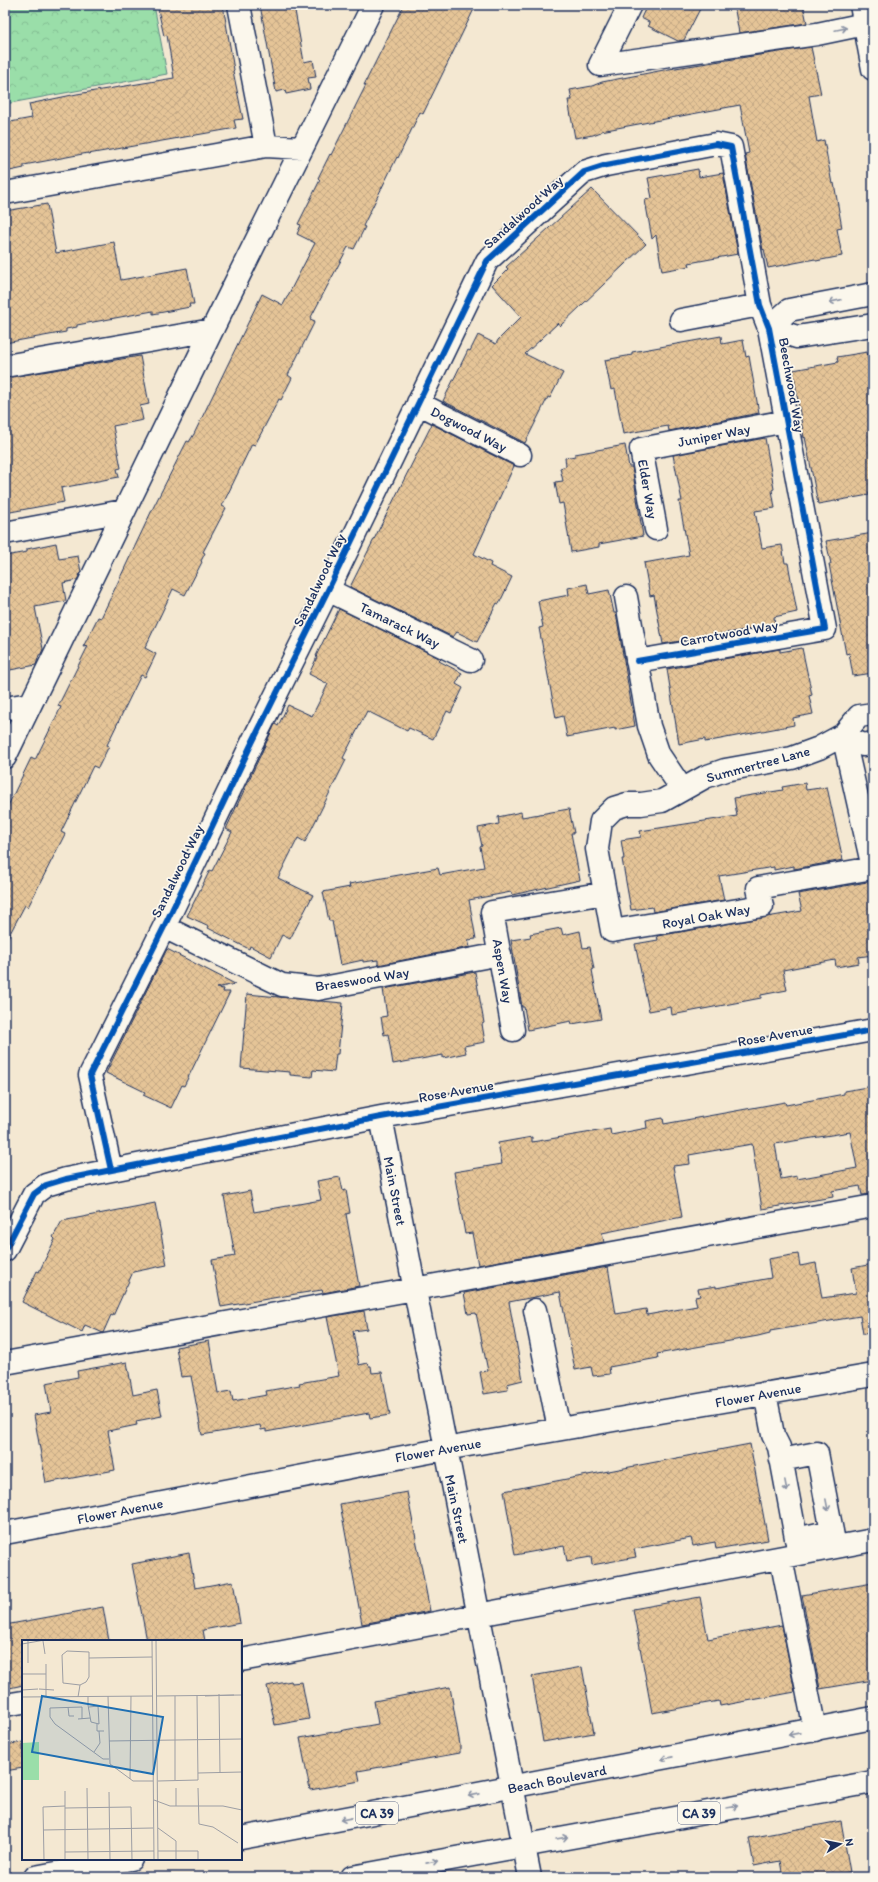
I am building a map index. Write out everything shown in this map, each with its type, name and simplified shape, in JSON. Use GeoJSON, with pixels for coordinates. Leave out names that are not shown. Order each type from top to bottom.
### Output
{"type":"FeatureCollection","features":[{"type":"Feature","properties":{"kind":"street"},"geometry":{"type":"LineString","coordinates":[[239,5],[266,146]]}},
{"type":"Feature","properties":{"kind":"street"},"geometry":{"type":"LineString","coordinates":[[5,757],[29,704],[123,511],[373,5]]}},
{"type":"Feature","properties":{"kind":"street"},"geometry":{"type":"LineString","coordinates":[[630,5],[600,65],[817,34],[863,14],[872,61]]}},
{"type":"Feature","properties":{"kind":"street","name":"Sandalwood Way"},"geometry":{"type":"LineString","coordinates":[[111,1170],[90,1075],[164,927],[487,261],[584,172],[606,165],[716,144],[731,147]]}},
{"type":"Feature","properties":{"kind":"street"},"geometry":{"type":"LineString","coordinates":[[5,193],[266,146],[302,148]]}},
{"type":"Feature","properties":{"kind":"street","name":"Beechwood Way"},"geometry":{"type":"LineString","coordinates":[[731,147],[760,305],[769,328],[825,629]]}},
{"type":"Feature","properties":{"kind":"street"},"geometry":{"type":"LineString","coordinates":[[873,294],[788,310],[769,328],[797,337],[873,325]]}},
{"type":"Feature","properties":{"kind":"street"},"geometry":{"type":"LineString","coordinates":[[681,320],[760,305]]}},
{"type":"Feature","properties":{"kind":"street"},"geometry":{"type":"LineString","coordinates":[[5,366],[212,330]]}},
{"type":"Feature","properties":{"kind":"street","name":"Dogwood Way"},"geometry":{"type":"LineString","coordinates":[[418,404],[520,455]]}},
{"type":"Feature","properties":{"kind":"street","name":"Juniper Way"},"geometry":{"type":"LineString","coordinates":[[641,448],[786,421]]}},
{"type":"Feature","properties":{"kind":"street","name":"Elder Way"},"geometry":{"type":"LineString","coordinates":[[641,448],[656,529]]}},
{"type":"Feature","properties":{"kind":"street"},"geometry":{"type":"LineString","coordinates":[[5,533],[123,511]]}},
{"type":"Feature","properties":{"kind":"street","name":"Tamarack Way"},"geometry":{"type":"LineString","coordinates":[[328,590],[471,660]]}},
{"type":"Feature","properties":{"kind":"street"},"geometry":{"type":"LineString","coordinates":[[626,597],[649,726],[659,754],[682,789]]}},
{"type":"Feature","properties":{"kind":"street","name":"Carrotwood Way"},"geometry":{"type":"LineString","coordinates":[[637,661],[825,629]]}},
{"type":"Feature","properties":{"kind":"street"},"geometry":{"type":"LineString","coordinates":[[5,708],[29,704]]}},
{"type":"Feature","properties":{"kind":"street","name":"Summertree Lane"},"geometry":{"type":"LineString","coordinates":[[612,932],[597,849],[601,821],[614,808],[627,804],[662,801],[670,798],[682,789],[705,777],[725,770],[792,758],[819,748],[843,735],[859,716],[873,714]]}},
{"type":"Feature","properties":{"kind":"street"},"geometry":{"type":"LineString","coordinates":[[843,735],[863,744],[873,743]]}},
{"type":"Feature","properties":{"kind":"street"},"geometry":{"type":"LineString","coordinates":[[843,735],[873,868]]}},
{"type":"Feature","properties":{"kind":"street","name":"Royal Oak Way"},"geometry":{"type":"LineString","coordinates":[[612,932],[762,906],[758,888],[873,868]]}},
{"type":"Feature","properties":{"kind":"street","name":"Aspen Way"},"geometry":{"type":"LineString","coordinates":[[513,1030],[492,912],[605,893]]}},
{"type":"Feature","properties":{"kind":"street","name":"Braeswood Way"},"geometry":{"type":"LineString","coordinates":[[164,927],[282,986],[318,989],[500,954]]}},
{"type":"Feature","properties":{"kind":"street","name":"Rose Avenue"},"geometry":{"type":"LineString","coordinates":[[5,1250],[34,1194],[46,1185],[66,1179],[381,1117],[873,1030]]}},
{"type":"Feature","properties":{"kind":"street","name":"Main Street"},"geometry":{"type":"LineString","coordinates":[[381,1117],[530,1877]]}},
{"type":"Feature","properties":{"kind":"street"},"geometry":{"type":"LineString","coordinates":[[5,1363],[873,1206]]}},
{"type":"Feature","properties":{"kind":"street"},"geometry":{"type":"LineString","coordinates":[[536,1310],[559,1429]]}},
{"type":"Feature","properties":{"kind":"street","name":"Flower Avenue"},"geometry":{"type":"LineString","coordinates":[[5,1533],[445,1449],[873,1375]]}},
{"type":"Feature","properties":{"kind":"street"},"geometry":{"type":"LineString","coordinates":[[765,1393],[773,1435],[779,1447],[781,1460],[815,1730]]}},
{"type":"Feature","properties":{"kind":"street"},"geometry":{"type":"LineString","coordinates":[[781,1460],[817,1453],[834,1539]]}},
{"type":"Feature","properties":{"kind":"street"},"geometry":{"type":"LineString","coordinates":[[242,1660],[479,1615],[792,1550],[834,1539],[873,1540]]}},
{"type":"Feature","properties":{"kind":"street"},"geometry":{"type":"LineString","coordinates":[[5,1705],[22,1702]]}},
{"type":"Feature","properties":{"kind":"street","name":"Beach Boulevard"},"geometry":{"type":"LineString","coordinates":[[242,1838],[873,1718]]}},
{"type":"Feature","properties":{"kind":"street","name":"CA 39"},"geometry":{"type":"LineString","coordinates":[[352,1877],[873,1782]]}},
{"type":"Feature","properties":{"kind":"street"},"geometry":{"type":"LineString","coordinates":[[35,1877],[126,1860]]}},
{"type":"Feature","properties":{"kind":"green space"},"geometry":{"type":"Polygon","coordinates":[[[5,5],[154,5],[167,74],[5,104],[5,5]]]}},
{"type":"Feature","properties":{"kind":"building"},"geometry":{"type":"Polygon","coordinates":[[[157,5],[223,5],[233,71],[243,119],[234,120],[236,128],[24,165],[24,168],[5,172],[5,123],[32,118],[29,104],[77,94],[174,78],[167,35],[164,36],[157,5]]]}},
{"type":"Feature","properties":{"kind":"building"},"geometry":{"type":"Polygon","coordinates":[[[260,5],[294,5],[304,62],[313,60],[316,77],[308,78],[310,89],[286,94],[285,90],[276,92],[260,5]]]}},
{"type":"Feature","properties":{"kind":"building"},"geometry":{"type":"Polygon","coordinates":[[[404,5],[476,5],[423,114],[420,112],[398,158],[397,157],[363,226],[365,227],[354,249],[348,247],[310,319],[315,321],[288,375],[292,378],[281,400],[279,399],[255,445],[252,444],[222,506],[226,508],[203,552],[205,553],[201,561],[202,562],[185,595],[173,589],[145,648],[156,654],[145,677],[141,675],[107,745],[109,746],[98,768],[93,766],[61,832],[65,834],[28,907],[25,905],[5,943],[5,812],[31,758],[35,760],[61,707],[58,706],[88,646],[83,647],[98,617],[101,618],[153,508],[187,441],[189,442],[194,434],[262,294],[283,305],[315,243],[297,234],[301,225],[298,224],[320,180],[318,178],[366,85],[364,85],[404,5]]]}},
{"type":"Feature","properties":{"kind":"building"},"geometry":{"type":"Polygon","coordinates":[[[647,5],[702,5],[684,40],[678,41],[648,26],[649,22],[641,18],[647,5]]]}},
{"type":"Feature","properties":{"kind":"building"},"geometry":{"type":"Polygon","coordinates":[[[734,5],[803,5],[807,23],[739,33],[734,5]]]}},
{"type":"Feature","properties":{"kind":"building"},"geometry":{"type":"Polygon","coordinates":[[[811,47],[821,94],[809,96],[817,142],[824,140],[832,184],[834,183],[842,228],[837,229],[842,256],[816,261],[815,259],[768,268],[764,249],[763,250],[745,154],[749,153],[740,105],[601,131],[593,135],[575,138],[568,100],[572,100],[570,90],[669,69],[811,47]]]}},
{"type":"Feature","properties":{"kind":"building"},"geometry":{"type":"Polygon","coordinates":[[[698,169],[699,177],[723,173],[738,254],[689,263],[690,266],[662,271],[656,235],[652,239],[645,200],[652,198],[648,178],[698,169]]]}},
{"type":"Feature","properties":{"kind":"building"},"geometry":{"type":"Polygon","coordinates":[[[592,189],[646,244],[560,326],[558,323],[525,354],[563,373],[550,398],[548,397],[525,443],[443,401],[468,350],[470,351],[478,335],[496,344],[498,340],[521,317],[492,285],[508,269],[506,267],[592,189]]]}},
{"type":"Feature","properties":{"kind":"building"},"geometry":{"type":"Polygon","coordinates":[[[47,204],[56,253],[114,242],[121,280],[187,268],[194,304],[189,304],[190,307],[153,314],[153,311],[77,325],[77,327],[66,329],[66,332],[5,343],[5,211],[47,204]]]}},
{"type":"Feature","properties":{"kind":"building"},"geometry":{"type":"Polygon","coordinates":[[[721,336],[722,344],[743,340],[746,357],[749,356],[759,413],[669,431],[668,426],[623,434],[615,389],[611,390],[605,360],[632,355],[632,352],[721,336]]]}},
{"type":"Feature","properties":{"kind":"building"},"geometry":{"type":"Polygon","coordinates":[[[867,352],[871,378],[873,377],[873,492],[869,492],[869,495],[818,504],[805,437],[804,438],[793,370],[838,362],[837,357],[867,352]]]}},
{"type":"Feature","properties":{"kind":"building"},"geometry":{"type":"Polygon","coordinates":[[[140,356],[149,404],[140,406],[143,420],[113,426],[121,468],[117,469],[119,477],[61,488],[64,502],[5,513],[5,378],[140,356]]]}},
{"type":"Feature","properties":{"kind":"building"},"geometry":{"type":"Polygon","coordinates":[[[432,424],[514,466],[474,554],[491,563],[490,566],[512,577],[499,604],[497,603],[477,642],[457,632],[453,637],[350,587],[432,424]]]}},
{"type":"Feature","properties":{"kind":"building"},"geometry":{"type":"Polygon","coordinates":[[[765,438],[774,489],[772,490],[775,508],[755,511],[762,548],[782,545],[785,563],[788,563],[797,612],[774,617],[775,625],[663,644],[654,595],[650,596],[644,563],[689,555],[679,501],[682,501],[673,455],[765,438]]]}},
{"type":"Feature","properties":{"kind":"building"},"geometry":{"type":"Polygon","coordinates":[[[625,445],[629,467],[632,467],[643,536],[599,544],[599,547],[571,552],[563,503],[559,504],[555,482],[563,481],[560,468],[566,466],[565,458],[575,456],[575,454],[625,445]]]}},
{"type":"Feature","properties":{"kind":"building"},"geometry":{"type":"Polygon","coordinates":[[[873,533],[873,673],[853,676],[849,653],[846,654],[826,541],[873,533]]]}},
{"type":"Feature","properties":{"kind":"building"},"geometry":{"type":"Polygon","coordinates":[[[56,543],[59,559],[78,556],[81,572],[77,580],[63,583],[66,601],[35,607],[43,649],[39,655],[36,665],[5,671],[5,556],[27,552],[27,549],[56,543]]]}},
{"type":"Feature","properties":{"kind":"building"},"geometry":{"type":"Polygon","coordinates":[[[587,584],[589,594],[609,590],[614,613],[616,613],[635,726],[615,730],[615,728],[567,737],[563,716],[556,718],[539,628],[543,627],[538,601],[569,595],[568,588],[587,584]]]}},
{"type":"Feature","properties":{"kind":"building"},"geometry":{"type":"Polygon","coordinates":[[[339,609],[441,659],[439,661],[462,673],[456,684],[463,688],[451,713],[447,711],[433,739],[409,728],[407,731],[367,711],[343,758],[346,760],[305,842],[298,838],[278,878],[313,895],[290,939],[282,935],[271,957],[250,946],[249,949],[208,928],[209,926],[187,916],[210,870],[212,871],[232,832],[226,829],[275,724],[278,726],[288,705],[312,716],[328,684],[309,674],[339,609]]]}},
{"type":"Feature","properties":{"kind":"building"},"geometry":{"type":"Polygon","coordinates":[[[802,648],[812,695],[809,696],[813,714],[793,718],[794,725],[705,742],[705,739],[679,744],[667,669],[780,649],[780,652],[802,648]]]}},
{"type":"Feature","properties":{"kind":"building"},"geometry":{"type":"Polygon","coordinates":[[[805,783],[806,790],[827,787],[843,860],[794,869],[794,866],[774,870],[774,867],[719,876],[724,900],[653,912],[652,907],[631,910],[622,859],[624,859],[621,840],[641,837],[640,831],[737,816],[734,798],[783,790],[782,787],[805,783]]]}},
{"type":"Feature","properties":{"kind":"building"},"geometry":{"type":"Polygon","coordinates":[[[569,809],[574,833],[571,833],[580,880],[512,895],[511,892],[469,900],[476,939],[468,940],[470,947],[378,965],[378,960],[363,962],[363,960],[340,965],[332,921],[329,921],[323,892],[350,887],[349,884],[438,868],[440,875],[484,867],[480,847],[482,846],[478,828],[499,824],[498,817],[521,812],[522,817],[569,809]]]}},
{"type":"Feature","properties":{"kind":"building"},"geometry":{"type":"Polygon","coordinates":[[[873,881],[873,955],[858,957],[859,963],[836,967],[835,960],[783,970],[787,990],[761,995],[761,998],[672,1015],[671,1007],[649,1011],[635,944],[658,940],[657,936],[802,911],[798,894],[873,881]]]}},
{"type":"Feature","properties":{"kind":"building"},"geometry":{"type":"Polygon","coordinates":[[[561,928],[563,935],[580,931],[583,948],[590,947],[594,969],[592,970],[601,1019],[572,1024],[571,1021],[528,1030],[524,1007],[522,1007],[511,940],[531,937],[530,934],[561,928]]]}},
{"type":"Feature","properties":{"kind":"building"},"geometry":{"type":"Polygon","coordinates":[[[167,949],[235,984],[216,988],[224,989],[223,992],[230,992],[184,1086],[182,1085],[171,1108],[143,1095],[145,1092],[106,1073],[167,949]]]}},
{"type":"Feature","properties":{"kind":"building"},"geometry":{"type":"Polygon","coordinates":[[[475,972],[484,1023],[482,1024],[485,1042],[464,1046],[466,1053],[443,1058],[443,1055],[393,1064],[388,1034],[384,1035],[381,1017],[387,1016],[383,989],[475,972]]]}},
{"type":"Feature","properties":{"kind":"building"},"geometry":{"type":"Polygon","coordinates":[[[247,994],[343,1003],[338,1054],[336,1054],[334,1072],[313,1070],[312,1077],[290,1075],[290,1072],[241,1068],[247,994]]]}},
{"type":"Feature","properties":{"kind":"building"},"geometry":{"type":"Polygon","coordinates":[[[873,1086],[873,1194],[862,1195],[860,1186],[832,1191],[833,1197],[762,1209],[752,1144],[689,1155],[690,1164],[673,1166],[682,1217],[602,1233],[604,1242],[478,1265],[472,1233],[465,1234],[454,1172],[502,1164],[498,1143],[532,1137],[532,1142],[610,1129],[611,1135],[647,1128],[646,1121],[663,1118],[664,1124],[785,1102],[786,1105],[844,1094],[844,1091],[873,1086]],[[850,1132],[775,1144],[781,1179],[797,1176],[797,1179],[857,1168],[850,1132]]]}},
{"type":"Feature","properties":{"kind":"building"},"geometry":{"type":"Polygon","coordinates":[[[340,1177],[343,1191],[346,1190],[350,1213],[346,1214],[359,1286],[323,1293],[322,1290],[221,1307],[212,1260],[235,1256],[224,1196],[250,1191],[254,1212],[321,1200],[317,1181],[340,1177]]]}},
{"type":"Feature","properties":{"kind":"building"},"geometry":{"type":"Polygon","coordinates":[[[155,1203],[167,1265],[133,1272],[113,1316],[111,1315],[103,1333],[85,1325],[82,1332],[22,1302],[37,1271],[39,1272],[55,1239],[53,1237],[62,1221],[155,1203]]]}},
{"type":"Feature","properties":{"kind":"building"},"geometry":{"type":"Polygon","coordinates":[[[798,1254],[800,1266],[816,1263],[822,1298],[856,1293],[852,1268],[873,1264],[873,1333],[863,1334],[860,1316],[770,1331],[770,1333],[758,1336],[657,1354],[658,1358],[609,1367],[610,1374],[593,1376],[591,1367],[575,1370],[560,1292],[509,1302],[523,1380],[507,1384],[508,1390],[484,1394],[480,1372],[488,1371],[476,1313],[468,1314],[464,1293],[608,1267],[616,1314],[646,1309],[647,1315],[697,1306],[695,1297],[700,1296],[698,1289],[716,1286],[716,1288],[771,1278],[768,1259],[798,1254]]]}},
{"type":"Feature","properties":{"kind":"building"},"geometry":{"type":"Polygon","coordinates":[[[364,1311],[367,1329],[353,1331],[359,1365],[368,1363],[369,1366],[371,1366],[372,1373],[382,1372],[390,1415],[370,1418],[369,1413],[266,1432],[266,1429],[261,1430],[260,1425],[202,1435],[191,1376],[181,1377],[176,1347],[209,1341],[218,1393],[231,1391],[233,1401],[267,1395],[266,1391],[339,1376],[327,1317],[364,1311]]]}},
{"type":"Feature","properties":{"kind":"building"},"geometry":{"type":"Polygon","coordinates":[[[127,1362],[133,1395],[157,1390],[162,1416],[136,1421],[137,1425],[108,1431],[115,1470],[46,1483],[34,1415],[51,1412],[46,1383],[78,1377],[77,1371],[127,1362]]]}},
{"type":"Feature","properties":{"kind":"building"},"geometry":{"type":"Polygon","coordinates":[[[750,1444],[768,1540],[716,1549],[715,1542],[693,1546],[691,1538],[634,1549],[636,1557],[592,1565],[591,1557],[567,1561],[564,1546],[515,1555],[504,1491],[750,1444]]]}},
{"type":"Feature","properties":{"kind":"building"},"geometry":{"type":"Polygon","coordinates":[[[407,1492],[430,1611],[362,1624],[340,1504],[407,1492]]]}},
{"type":"Feature","properties":{"kind":"building"},"geometry":{"type":"Polygon","coordinates":[[[189,1553],[195,1588],[233,1581],[240,1623],[203,1630],[205,1640],[147,1640],[132,1564],[189,1553]]]}},
{"type":"Feature","properties":{"kind":"building"},"geometry":{"type":"Polygon","coordinates":[[[873,1583],[873,1680],[820,1689],[802,1595],[873,1583]]]}},
{"type":"Feature","properties":{"kind":"building"},"geometry":{"type":"Polygon","coordinates":[[[700,1597],[708,1639],[782,1625],[795,1692],[720,1706],[719,1701],[652,1713],[633,1609],[700,1597]]]}},
{"type":"Feature","properties":{"kind":"building"},"geometry":{"type":"Polygon","coordinates":[[[103,1607],[109,1640],[22,1640],[22,1685],[5,1689],[5,1625],[103,1607]]]}},
{"type":"Feature","properties":{"kind":"building"},"geometry":{"type":"Polygon","coordinates":[[[582,1667],[594,1733],[543,1742],[532,1676],[582,1667]]]}},
{"type":"Feature","properties":{"kind":"building"},"geometry":{"type":"Polygon","coordinates":[[[291,1681],[292,1683],[302,1682],[309,1719],[275,1725],[267,1686],[291,1681]]]}},
{"type":"Feature","properties":{"kind":"building"},"geometry":{"type":"Polygon","coordinates":[[[450,1687],[460,1753],[358,1771],[360,1781],[310,1790],[300,1738],[378,1724],[374,1701],[450,1687]]]}},
{"type":"Feature","properties":{"kind":"building"},"geometry":{"type":"Polygon","coordinates":[[[22,1742],[22,1768],[5,1771],[5,1745],[22,1742]]]}},
{"type":"Feature","properties":{"kind":"building"},"geometry":{"type":"Polygon","coordinates":[[[841,1821],[850,1872],[824,1877],[783,1877],[780,1861],[754,1866],[749,1838],[841,1821]]]}},
{"type":"Feature","properties":{"kind":"cycle path"},"geometry":{"type":"LineString","coordinates":[[111,1170],[90,1075],[164,927],[487,261],[584,172],[606,165],[716,144],[731,147],[760,305],[769,328],[825,629],[637,661]]}},
{"type":"Feature","properties":{"kind":"cycle path"},"geometry":{"type":"LineString","coordinates":[[5,1250],[34,1194],[46,1185],[66,1179],[381,1117],[873,1030]]}}]}
